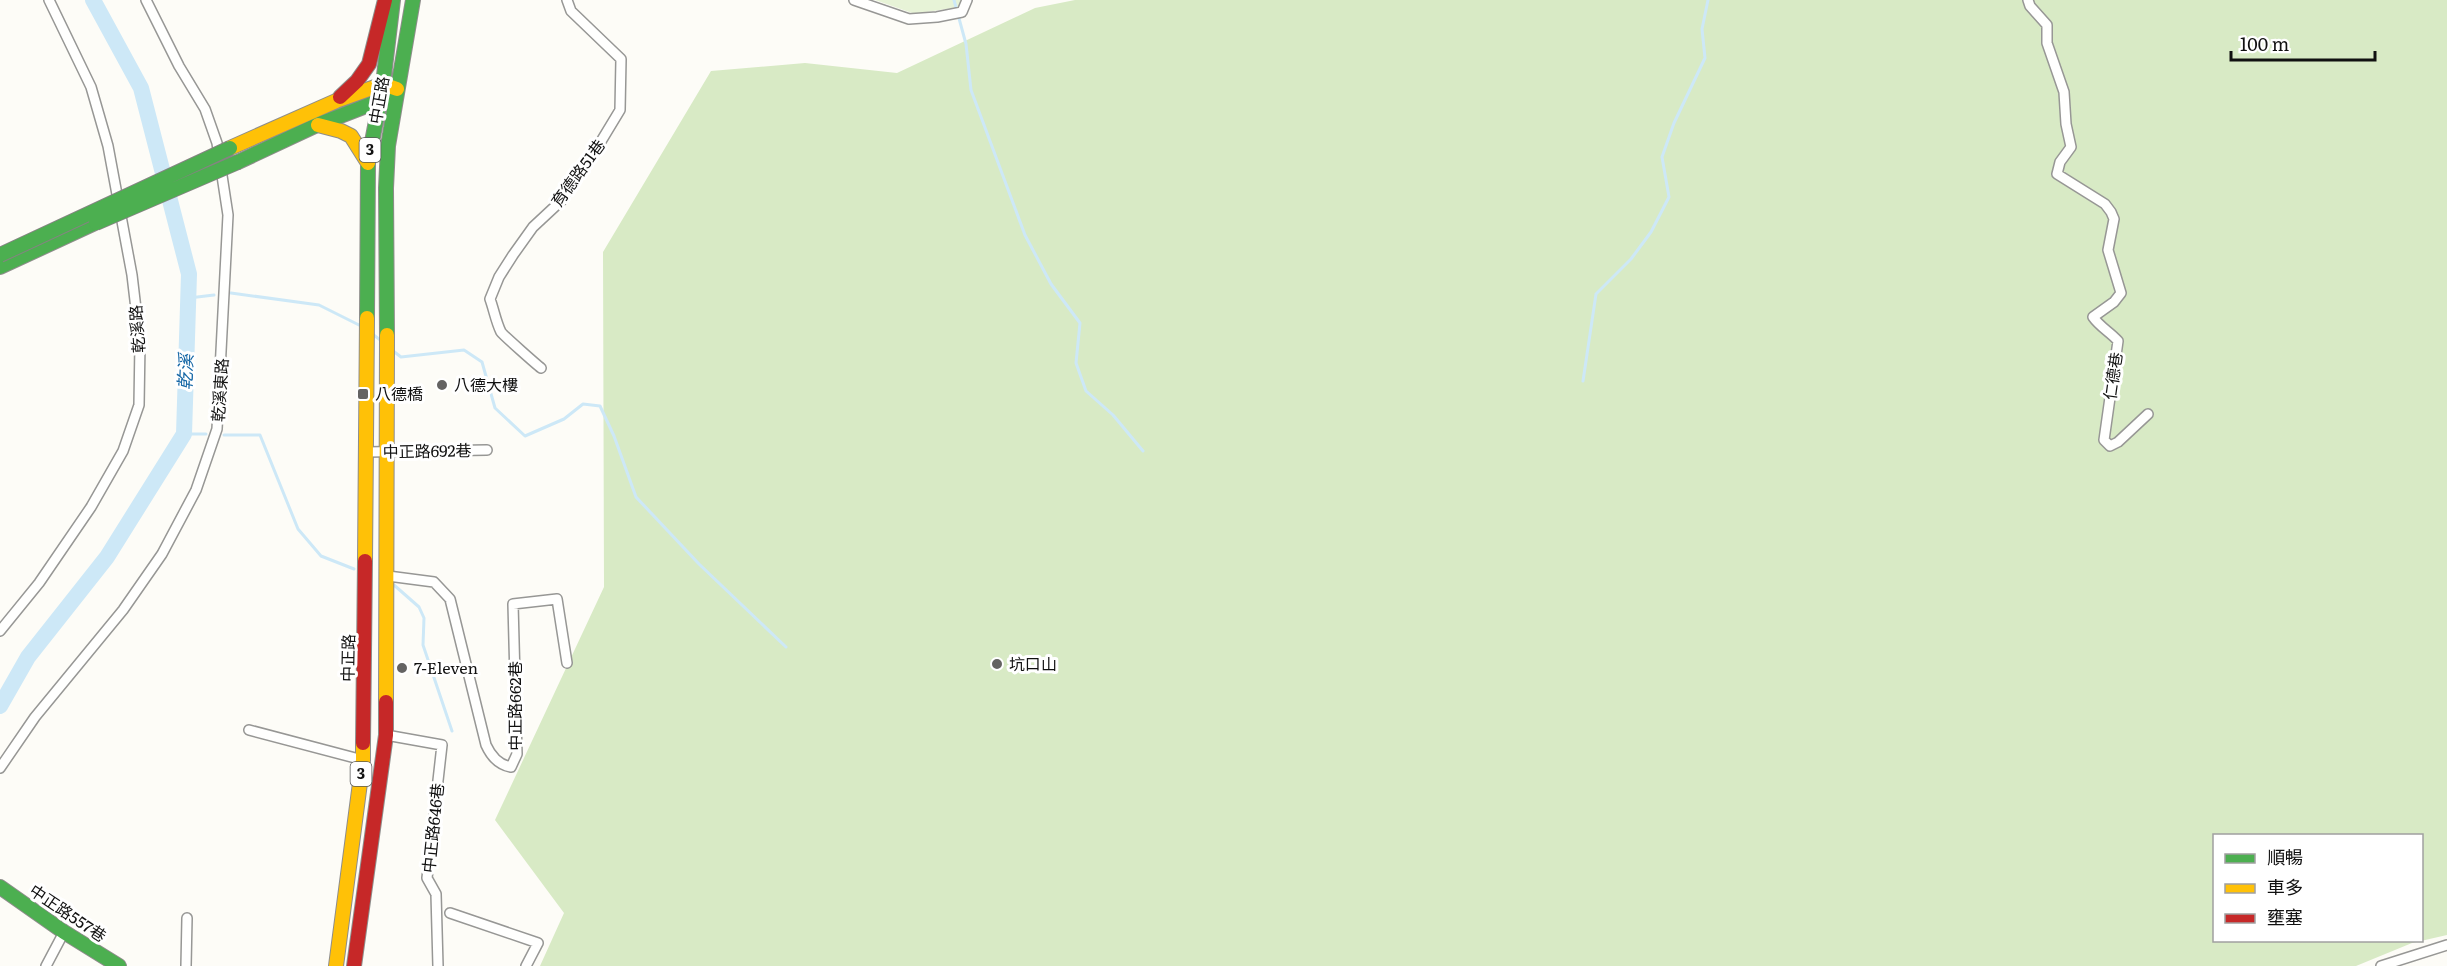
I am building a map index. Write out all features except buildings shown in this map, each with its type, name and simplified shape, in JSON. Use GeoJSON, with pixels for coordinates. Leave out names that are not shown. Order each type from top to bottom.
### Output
{"type":"FeatureCollection","features":[{"type":"Feature","properties":{"kind":"main road"},"geometry":{"type":"LineString","coordinates":[[336,101],[357,81],[369,64],[385,0]]}},
{"type":"Feature","properties":{"kind":"main road","name":"中正路"},"geometry":{"type":"LineString","coordinates":[[336,966],[363,760],[368,163],[382,84],[393,0]]}},
{"type":"Feature","properties":{"kind":"main road","name":"中正路"},"geometry":{"type":"LineString","coordinates":[[388,452],[385,314],[388,146],[413,0]]}},
{"type":"Feature","properties":{"kind":"main road"},"geometry":{"type":"LineString","coordinates":[[0,255],[336,101],[382,84],[397,89]]}},
{"type":"Feature","properties":{"kind":"main road"},"geometry":{"type":"LineString","coordinates":[[0,267],[317,125],[379,100],[397,89]]}},
{"type":"Feature","properties":{"kind":"main road"},"geometry":{"type":"LineString","coordinates":[[317,125],[338,128],[348,134],[368,163]]}},
{"type":"Feature","properties":{"kind":"main road","name":"3"},"geometry":{"type":"LineString","coordinates":[[354,966],[386,735],[388,452]]}},
{"type":"Feature","properties":{"kind":"main road"},"geometry":{"type":"LineString","coordinates":[[364,706],[386,704]]}},
{"type":"Feature","properties":{"kind":"main road","name":"中正路557巷"},"geometry":{"type":"LineString","coordinates":[[0,887],[63,932],[119,966]]}},
{"type":"Feature","properties":{"kind":"street","name":"乾溪路"},"geometry":{"type":"LineString","coordinates":[[0,631],[39,583],[91,507],[123,451],[139,405],[140,343],[132,275],[108,146],[91,87],[49,0]]}},
{"type":"Feature","properties":{"kind":"street","name":"乾溪東路"},"geometry":{"type":"LineString","coordinates":[[0,768],[35,717],[123,610],[162,554],[196,490],[217,429],[228,215],[225,185],[216,143],[205,109],[179,66],[146,0]]}},
{"type":"Feature","properties":{"kind":"street","name":"育德路51巷"},"geometry":{"type":"LineString","coordinates":[[541,368],[531,362],[519,346],[502,335],[490,299],[513,255],[533,227],[562,200],[576,174],[597,148],[620,110],[621,59],[571,11],[567,0]]}},
{"type":"Feature","properties":{"kind":"street"},"geometry":{"type":"LineString","coordinates":[[854,0],[909,19],[938,17],[962,12],[967,0]]}},
{"type":"Feature","properties":{"kind":"street","name":"仁德巷"},"geometry":{"type":"LineString","coordinates":[[2028,0],[2030,6],[2047,25],[2047,43],[2064,92],[2066,124],[2071,147],[2060,162],[2057,174],[2105,204],[2114,219],[2108,250],[2121,293],[2114,302],[2093,317],[2099,326],[2108,330],[2118,341],[2104,440],[2109,446],[2118,442],[2148,414]]}},
{"type":"Feature","properties":{"kind":"street","name":"中正路692巷"},"geometry":{"type":"LineString","coordinates":[[367,452],[487,450]]}},
{"type":"Feature","properties":{"kind":"street","name":"中正路662巷"},"geometry":{"type":"LineString","coordinates":[[388,576],[434,582],[450,600],[486,745],[490,754],[503,765],[511,767],[517,754],[513,604],[556,600],[567,663]]}},
{"type":"Feature","properties":{"kind":"street"},"geometry":{"type":"LineString","coordinates":[[249,730],[363,760]]}},
{"type":"Feature","properties":{"kind":"street","name":"中正路646巷"},"geometry":{"type":"LineString","coordinates":[[386,735],[442,745],[427,878],[435,894],[438,966]]}},
{"type":"Feature","properties":{"kind":"street"},"geometry":{"type":"LineString","coordinates":[[450,913],[538,943],[526,966]]}},
{"type":"Feature","properties":{"kind":"street"},"geometry":{"type":"LineString","coordinates":[[186,966],[187,918]]}},
{"type":"Feature","properties":{"kind":"street"},"geometry":{"type":"LineString","coordinates":[[46,966],[63,932]]}},
{"type":"Feature","properties":{"kind":"street"},"geometry":{"type":"LineString","coordinates":[[2381,966],[2447,945]]}},
{"type":"Feature","properties":{"kind":"green space"},"geometry":{"type":"Polygon","coordinates":[[[875,0],[963,0],[964,6],[915,14],[875,0]]]}},
{"type":"Feature","properties":{"kind":"green space"},"geometry":{"type":"Polygon","coordinates":[[[1075,0],[2447,0],[2447,935],[2423,940],[2423,834],[2213,834],[2213,942],[2416,942],[2356,966],[540,966],[564,913],[495,820],[604,587],[603,252],[711,71],[805,63],[897,73],[1035,8],[1075,0]]]}},
{"type":"Feature","properties":{"kind":"waterway","name":"乾溪"},"geometry":{"type":"LineString","coordinates":[[0,706],[28,657],[107,557],[184,434],[189,274],[141,88],[93,0]]}},
{"type":"Feature","properties":{"kind":"waterway"},"geometry":{"type":"LineString","coordinates":[[954,0],[966,44],[971,90],[1025,235],[1051,284],[1080,323],[1076,363],[1086,391],[1113,415],[1143,451]]}},
{"type":"Feature","properties":{"kind":"waterway"},"geometry":{"type":"LineString","coordinates":[[1583,381],[1596,294],[1631,259],[1651,232],[1669,197],[1662,157],[1674,123],[1705,58],[1702,29],[1708,0]]}},
{"type":"Feature","properties":{"kind":"waterway"},"geometry":{"type":"LineString","coordinates":[[231,293],[319,305],[361,326]]}},
{"type":"Feature","properties":{"kind":"waterway"},"geometry":{"type":"LineString","coordinates":[[189,298],[214,295]]}},
{"type":"Feature","properties":{"kind":"waterway"},"geometry":{"type":"LineString","coordinates":[[371,333],[383,342]]}},
{"type":"Feature","properties":{"kind":"waterway"},"geometry":{"type":"LineString","coordinates":[[392,350],[401,357],[464,350],[482,362],[495,408],[525,436],[564,419],[583,404],[600,406],[614,436],[636,497],[699,564],[786,647]]}},
{"type":"Feature","properties":{"kind":"waterway"},"geometry":{"type":"LineString","coordinates":[[184,434],[206,434]]}},
{"type":"Feature","properties":{"kind":"waterway"},"geometry":{"type":"LineString","coordinates":[[224,435],[260,435],[298,529],[321,556],[354,569]]}},
{"type":"Feature","properties":{"kind":"waterway"},"geometry":{"type":"LineString","coordinates":[[394,585],[419,607],[424,618],[423,645],[452,731]]}},
{"type":"Feature","properties":{"kind":"traffic: fast"},"geometry":{"type":"LineString","coordinates":[[367,318],[368,163],[383,84],[393,0]]}},
{"type":"Feature","properties":{"kind":"traffic: fast"},"geometry":{"type":"LineString","coordinates":[[387,335],[388,146],[413,0]]}},
{"type":"Feature","properties":{"kind":"traffic: fast"},"geometry":{"type":"LineString","coordinates":[[238,162],[317,125],[379,101],[397,89]]}},
{"type":"Feature","properties":{"kind":"traffic: fast"},"geometry":{"type":"LineString","coordinates":[[0,255],[230,148]]}},
{"type":"Feature","properties":{"kind":"traffic: fast"},"geometry":{"type":"LineString","coordinates":[[96,223],[238,162]]}},
{"type":"Feature","properties":{"kind":"traffic: fast"},"geometry":{"type":"LineString","coordinates":[[0,267],[95,223]]}},
{"type":"Feature","properties":{"kind":"traffic: fast"},"geometry":{"type":"LineString","coordinates":[[0,887],[64,932],[119,966]]}},
{"type":"Feature","properties":{"kind":"traffic: slow"},"geometry":{"type":"LineString","coordinates":[[230,148],[336,101],[383,84],[397,89]]}},
{"type":"Feature","properties":{"kind":"traffic: slow"},"geometry":{"type":"LineString","coordinates":[[318,125],[351,136],[368,163]]}},
{"type":"Feature","properties":{"kind":"traffic: slow"},"geometry":{"type":"LineString","coordinates":[[365,561],[367,318]]}},
{"type":"Feature","properties":{"kind":"traffic: slow"},"geometry":{"type":"LineString","coordinates":[[386,702],[387,335]]}},
{"type":"Feature","properties":{"kind":"traffic: slow"},"geometry":{"type":"LineString","coordinates":[[336,966],[363,760],[363,743]]}},
{"type":"Feature","properties":{"kind":"traffic: jam"},"geometry":{"type":"LineString","coordinates":[[340,97],[357,81],[369,64],[385,0]]}},
{"type":"Feature","properties":{"kind":"traffic: jam"},"geometry":{"type":"LineString","coordinates":[[363,743],[365,561]]}},
{"type":"Feature","properties":{"kind":"traffic: jam"},"geometry":{"type":"LineString","coordinates":[[354,966],[386,735],[386,702]]}},
{"type":"Feature","properties":{"kind":"place","name":"八德大樓"},"geometry":{"type":"Point","coordinates":[442,385]}},
{"type":"Feature","properties":{"kind":"place","name":"八德橋"},"geometry":{"type":"Point","coordinates":[363,394]}},
{"type":"Feature","properties":{"kind":"place","name":"坑口山"},"geometry":{"type":"Point","coordinates":[997,664]}},
{"type":"Feature","properties":{"kind":"place","name":"7-Eleven"},"geometry":{"type":"Point","coordinates":[402,668]}}]}
